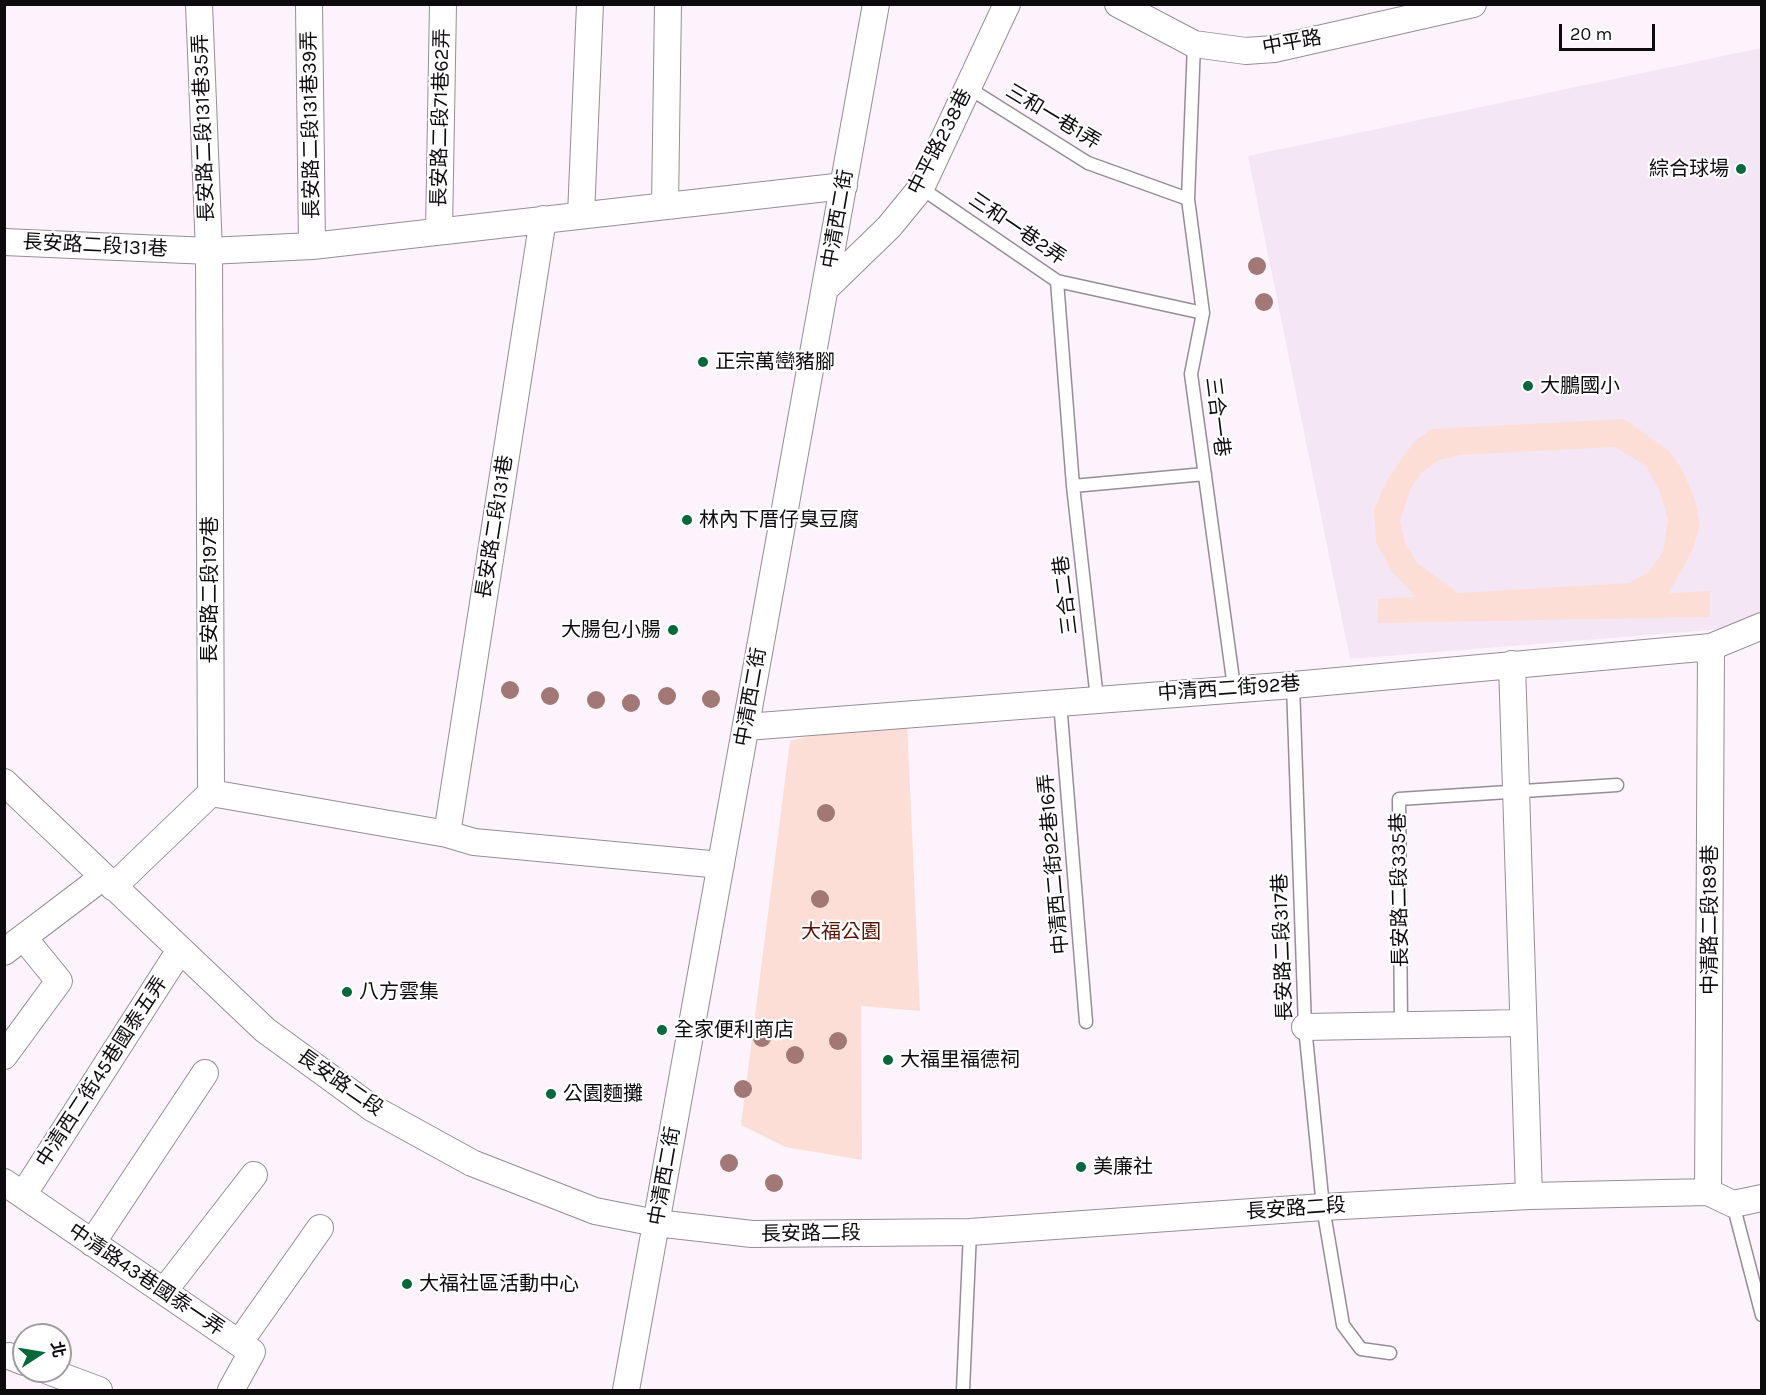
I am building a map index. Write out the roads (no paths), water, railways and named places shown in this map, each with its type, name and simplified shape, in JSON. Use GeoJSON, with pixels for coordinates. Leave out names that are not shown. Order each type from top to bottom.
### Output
{"type":"FeatureCollection","features":[{"type":"Feature","properties":{"kind":"street","name":"長安路二段131巷35弄"},"geometry":{"type":"LineString","coordinates":[[199,4],[209,251]]}},
{"type":"Feature","properties":{"kind":"street","name":"長安路二段131巷39弄"},"geometry":{"type":"LineString","coordinates":[[309,4],[312,246]]}},
{"type":"Feature","properties":{"kind":"street","name":"長安路二段71巷62弄"},"geometry":{"type":"LineString","coordinates":[[439,231],[443,4]]}},
{"type":"Feature","properties":{"kind":"street"},"geometry":{"type":"LineString","coordinates":[[581,215],[590,4]]}},
{"type":"Feature","properties":{"kind":"street"},"geometry":{"type":"LineString","coordinates":[[665,206],[668,4]]}},
{"type":"Feature","properties":{"kind":"street","name":"中清西二街"},"geometry":{"type":"LineString","coordinates":[[626,1390],[876,4]]}},
{"type":"Feature","properties":{"kind":"street","name":"中平路238巷"},"geometry":{"type":"LineString","coordinates":[[825,289],[889,227],[921,188],[1007,4]]}},
{"type":"Feature","properties":{"kind":"street","name":"中平路"},"geometry":{"type":"LineString","coordinates":[[1118,4],[1194,44],[1246,51],[1274,49],[1473,4]]}},
{"type":"Feature","properties":{"kind":"street","name":"長安路二段131巷"},"geometry":{"type":"LineString","coordinates":[[4,242],[209,251],[312,246],[844,186]]}},
{"type":"Feature","properties":{"kind":"street","name":"長安路二段131巷"},"geometry":{"type":"LineString","coordinates":[[447,834],[543,219]]}},
{"type":"Feature","properties":{"kind":"street","name":"長安路二段197巷"},"geometry":{"type":"LineString","coordinates":[[209,251],[211,793]]}},
{"type":"Feature","properties":{"kind":"street","name":"中清西二街92巷"},"geometry":{"type":"LineString","coordinates":[[746,727],[1234,687],[1293,685],[1711,647],[1761,626]]}},
{"type":"Feature","properties":{"kind":"street","name":"中清路二段189巷"},"geometry":{"type":"LineString","coordinates":[[1708,1192],[1711,647]]}},
{"type":"Feature","properties":{"kind":"street"},"geometry":{"type":"LineString","coordinates":[[1512,664],[1529,1196]]}},
{"type":"Feature","properties":{"kind":"street","name":"長安路二段"},"geometry":{"type":"LineString","coordinates":[[4,783],[265,1030],[372,1108],[472,1162],[595,1210],[656,1223],[752,1234],[970,1232],[1323,1207],[1529,1196],[1708,1192],[1733,1204]]}},
{"type":"Feature","properties":{"kind":"street"},"geometry":{"type":"LineString","coordinates":[[4,1056],[59,981],[14,945],[108,882],[211,793],[447,834],[474,842],[721,865]]}},
{"type":"Feature","properties":{"kind":"street","name":"中清西二街45巷國泰五弄"},"geometry":{"type":"LineString","coordinates":[[14,1189],[180,950]]}},
{"type":"Feature","properties":{"kind":"street"},"geometry":{"type":"LineString","coordinates":[[1305,1027],[1523,1023]]}},
{"type":"Feature","properties":{"kind":"street"},"geometry":{"type":"LineString","coordinates":[[92,1243],[205,1073]]}},
{"type":"Feature","properties":{"kind":"street"},"geometry":{"type":"LineString","coordinates":[[164,1291],[254,1174]]}},
{"type":"Feature","properties":{"kind":"street","name":"中清路43巷國泰一弄"},"geometry":{"type":"LineString","coordinates":[[14,1189],[252,1352],[231,1390]]}},
{"type":"Feature","properties":{"kind":"street"},"geometry":{"type":"LineString","coordinates":[[1733,1204],[1761,1198]]}},
{"type":"Feature","properties":{"kind":"street"},"geometry":{"type":"LineString","coordinates":[[239,1343],[320,1228]]}},
{"type":"Feature","properties":{"kind":"street"},"geometry":{"type":"LineString","coordinates":[[72,1380],[99,1390]]}},
{"type":"Feature","properties":{"kind":"lane","name":"三合一巷"},"geometry":{"type":"LineString","coordinates":[[1194,44],[1188,199],[1203,314],[1191,374],[1234,687]]}},
{"type":"Feature","properties":{"kind":"lane","name":"三和一巷1弄"},"geometry":{"type":"LineString","coordinates":[[968,87],[1088,163],[1188,199]]}},
{"type":"Feature","properties":{"kind":"lane","name":"三和一巷2弄"},"geometry":{"type":"LineString","coordinates":[[921,188],[1057,281],[1203,314]]}},
{"type":"Feature","properties":{"kind":"lane","name":"三合二巷"},"geometry":{"type":"LineString","coordinates":[[1057,281],[1073,486],[1097,699]]}},
{"type":"Feature","properties":{"kind":"lane"},"geometry":{"type":"LineString","coordinates":[[1073,486],[1205,474]]}},
{"type":"Feature","properties":{"kind":"lane","name":"長安路二段317巷"},"geometry":{"type":"LineString","coordinates":[[1293,685],[1305,1027],[1323,1207],[1343,1325],[1361,1349],[1390,1353]]}},
{"type":"Feature","properties":{"kind":"lane","name":"中清西二街92巷16弄"},"geometry":{"type":"LineString","coordinates":[[1060,702],[1086,1023]]}},
{"type":"Feature","properties":{"kind":"lane","name":"長安路二段335巷"},"geometry":{"type":"LineString","coordinates":[[1401,1025],[1399,799],[1617,785]]}},
{"type":"Feature","properties":{"kind":"lane"},"geometry":{"type":"LineString","coordinates":[[1733,1204],[1761,1315]]}},
{"type":"Feature","properties":{"kind":"lane"},"geometry":{"type":"LineString","coordinates":[[963,1390],[970,1232]]}},
{"type":"Feature","properties":{"kind":"place","name":"綜合球場"},"geometry":{"type":"Point","coordinates":[1741,169]}},
{"type":"Feature","properties":{"kind":"place","name":"正宗萬巒豬腳"},"geometry":{"type":"Point","coordinates":[703,362]}},
{"type":"Feature","properties":{"kind":"place","name":"大鵬國小"},"geometry":{"type":"Point","coordinates":[1528,386]}},
{"type":"Feature","properties":{"kind":"place","name":"林內下厝仔臭豆腐"},"geometry":{"type":"Point","coordinates":[687,520]}},
{"type":"Feature","properties":{"kind":"place","name":"大腸包小腸"},"geometry":{"type":"Point","coordinates":[673,630]}},
{"type":"Feature","properties":{"kind":"place","name":"八方雲集"},"geometry":{"type":"Point","coordinates":[347,992]}},
{"type":"Feature","properties":{"kind":"place","name":"全家便利商店"},"geometry":{"type":"Point","coordinates":[662,1030]}},
{"type":"Feature","properties":{"kind":"place","name":"大福里福德祠"},"geometry":{"type":"Point","coordinates":[888,1060]}},
{"type":"Feature","properties":{"kind":"place","name":"公園麵攤"},"geometry":{"type":"Point","coordinates":[551,1094]}},
{"type":"Feature","properties":{"kind":"place","name":"美廉社"},"geometry":{"type":"Point","coordinates":[1081,1167]}},
{"type":"Feature","properties":{"kind":"place","name":"大福社區活動中心"},"geometry":{"type":"Point","coordinates":[407,1284]}},
{"type":"Feature","properties":{"kind":"park label","name":"大福公園"},"geometry":{"type":"Point","coordinates":[841,932]}}]}
